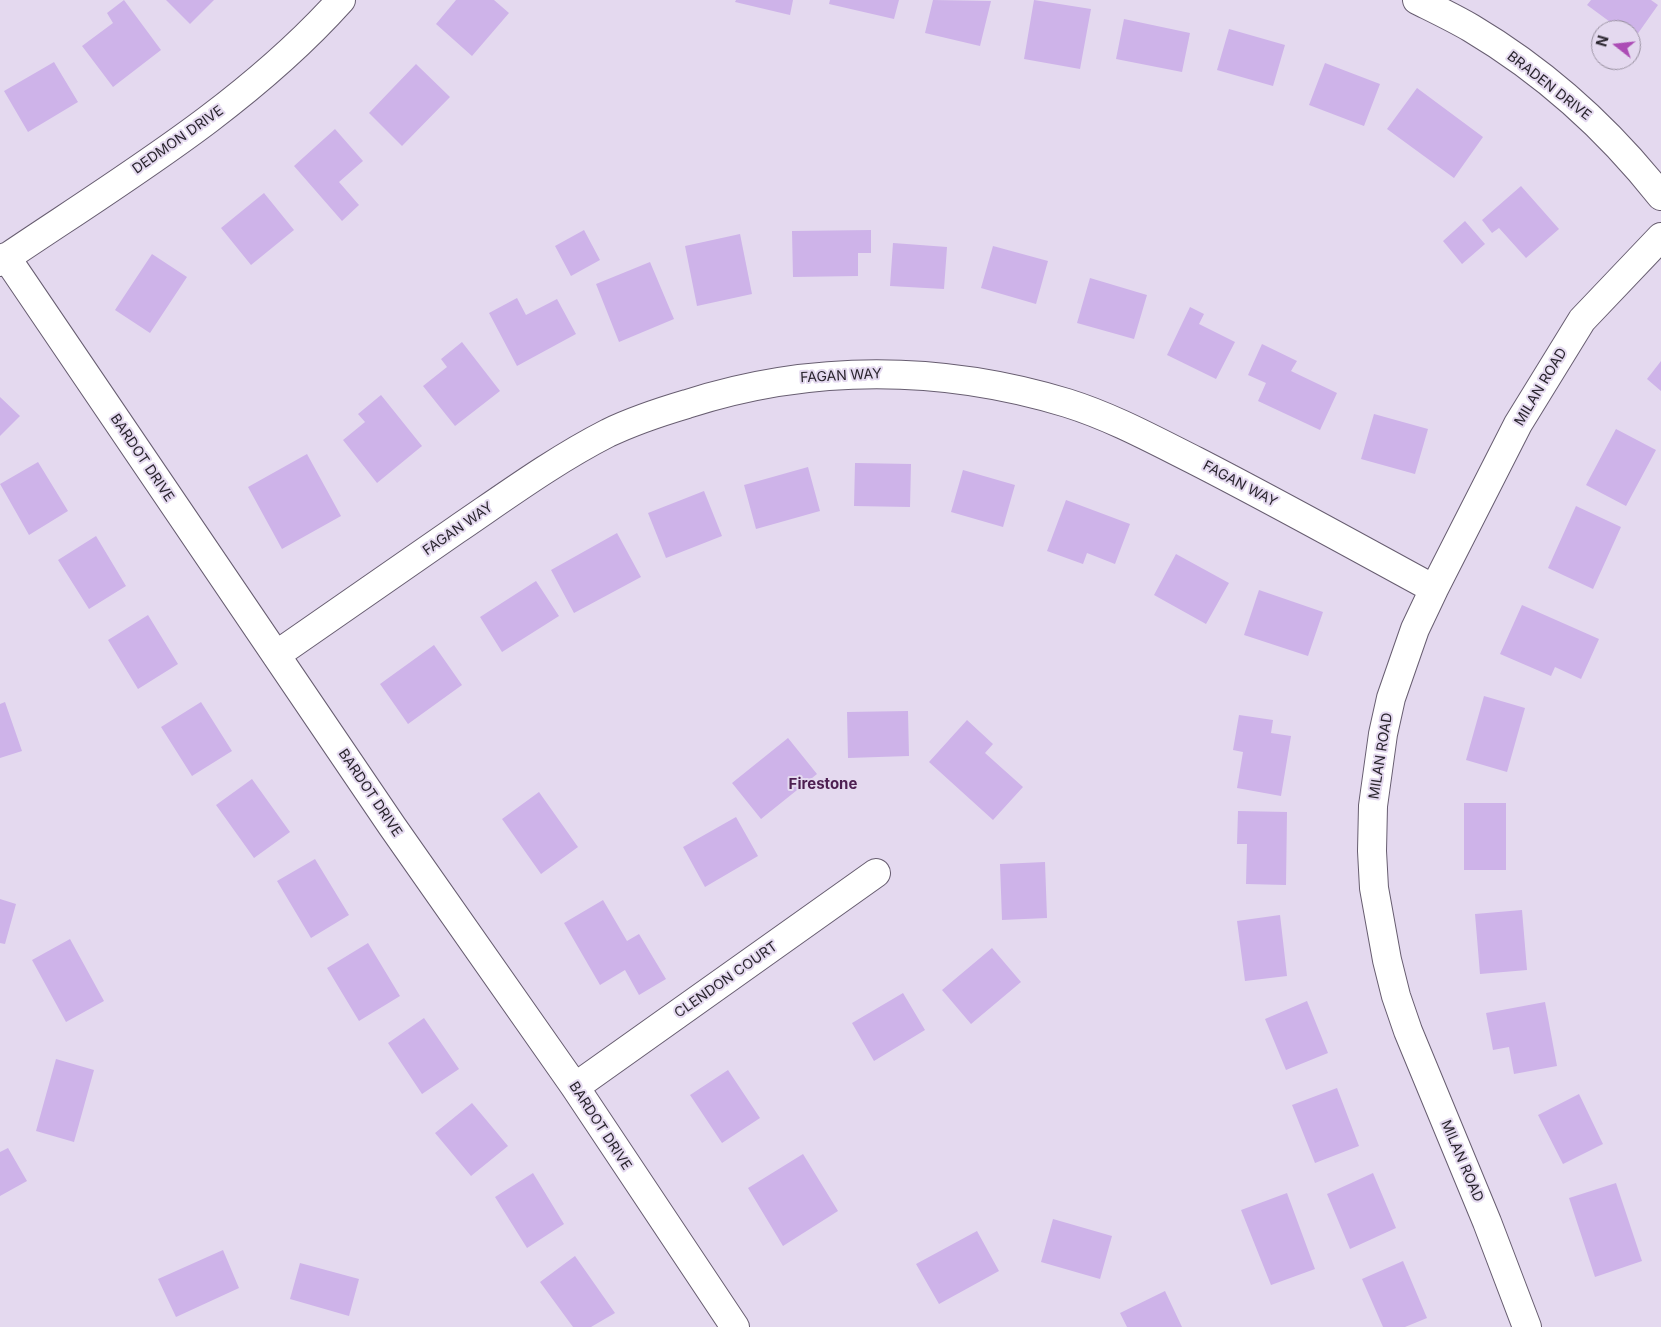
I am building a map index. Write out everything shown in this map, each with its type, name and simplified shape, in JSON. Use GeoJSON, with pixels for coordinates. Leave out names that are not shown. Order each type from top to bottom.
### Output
{"type":"FeatureCollection","features":[{"type":"Feature","properties":{"kind":"street","name":"DEDMON DRIVE"},"geometry":{"type":"LineString","coordinates":[[3,260],[207,121],[269,70],[341,0]]}},
{"type":"Feature","properties":{"kind":"street","name":"BRADEN DRIVE"},"geometry":{"type":"LineString","coordinates":[[1417,0],[1471,28],[1539,73],[1598,124],[1633,160],[1661,196]]}},
{"type":"Feature","properties":{"kind":"street","name":"MILAN ROAD"},"geometry":{"type":"LineString","coordinates":[[1527,1327],[1488,1222],[1408,1031],[1387,960],[1374,888],[1372,851],[1373,806],[1383,734],[1391,698],[1414,629],[1434,589],[1518,424],[1582,320],[1661,237]]}},
{"type":"Feature","properties":{"kind":"street","name":"BARDOT DRIVE"},"geometry":{"type":"LineString","coordinates":[[3,260],[392,826],[575,1087],[734,1327]]}},
{"type":"Feature","properties":{"kind":"street","name":"FAGAN WAY"},"geometry":{"type":"LineString","coordinates":[[276,655],[522,485],[571,454],[611,432],[652,415],[729,390],[785,379],[851,374],[887,373],[960,379],[996,384],[1068,403],[1102,416],[1228,478],[1434,589]]}},
{"type":"Feature","properties":{"kind":"street","name":"CLENDON COURT"},"geometry":{"type":"LineString","coordinates":[[575,1087],[876,873]]}},
{"type":"Feature","properties":{"kind":"building"},"geometry":{"type":"Polygon","coordinates":[[[124,0],[161,50],[113,87],[82,46],[113,23],[107,13],[124,0]]]}},
{"type":"Feature","properties":{"kind":"building"},"geometry":{"type":"Polygon","coordinates":[[[166,0],[214,0],[190,24],[166,0]]]}},
{"type":"Feature","properties":{"kind":"building"},"geometry":{"type":"Polygon","coordinates":[[[456,0],[494,0],[509,13],[472,56],[436,24],[456,0]]]}},
{"type":"Feature","properties":{"kind":"building"},"geometry":{"type":"Polygon","coordinates":[[[736,0],[793,0],[790,15],[735,2],[736,0]]]}},
{"type":"Feature","properties":{"kind":"building"},"geometry":{"type":"Polygon","coordinates":[[[830,0],[899,0],[894,19],[829,4],[830,0]]]}},
{"type":"Feature","properties":{"kind":"building"},"geometry":{"type":"Polygon","coordinates":[[[933,0],[991,1],[980,46],[925,33],[933,0]]]}},
{"type":"Feature","properties":{"kind":"building"},"geometry":{"type":"Polygon","coordinates":[[[1034,0],[1091,9],[1080,69],[1024,59],[1034,0]]]}},
{"type":"Feature","properties":{"kind":"building"},"geometry":{"type":"Polygon","coordinates":[[[1591,0],[1651,0],[1658,5],[1641,29],[1641,20],[1607,20],[1587,5],[1591,0]]]}},
{"type":"Feature","properties":{"kind":"building"},"geometry":{"type":"Polygon","coordinates":[[[1124,19],[1190,33],[1182,72],[1116,59],[1124,19]]]}},
{"type":"Feature","properties":{"kind":"building"},"geometry":{"type":"Polygon","coordinates":[[[1229,29],[1285,45],[1273,86],[1217,70],[1229,29]]]}},
{"type":"Feature","properties":{"kind":"building"},"geometry":{"type":"Polygon","coordinates":[[[54,62],[78,102],[28,132],[4,91],[54,62]]]}},
{"type":"Feature","properties":{"kind":"building"},"geometry":{"type":"Polygon","coordinates":[[[1325,63],[1380,84],[1364,126],[1309,105],[1325,63]]]}},
{"type":"Feature","properties":{"kind":"building"},"geometry":{"type":"Polygon","coordinates":[[[416,64],[450,97],[402,146],[369,113],[416,64]]]}},
{"type":"Feature","properties":{"kind":"building"},"geometry":{"type":"Polygon","coordinates":[[[1417,88],[1483,137],[1454,178],[1387,129],[1417,88]]]}},
{"type":"Feature","properties":{"kind":"building"},"geometry":{"type":"Polygon","coordinates":[[[335,129],[363,161],[339,182],[359,205],[342,221],[294,166],[335,129]]]}},
{"type":"Feature","properties":{"kind":"building"},"geometry":{"type":"Polygon","coordinates":[[[1521,186],[1559,229],[1526,258],[1499,228],[1492,233],[1482,220],[1521,186]]]}},
{"type":"Feature","properties":{"kind":"building"},"geometry":{"type":"Polygon","coordinates":[[[264,193],[294,230],[251,265],[221,228],[264,193]]]}},
{"type":"Feature","properties":{"kind":"building"},"geometry":{"type":"Polygon","coordinates":[[[1465,221],[1485,244],[1462,264],[1443,241],[1465,221]]]}},
{"type":"Feature","properties":{"kind":"building"},"geometry":{"type":"Polygon","coordinates":[[[584,230],[600,260],[571,276],[555,246],[584,230]]]}},
{"type":"Feature","properties":{"kind":"building"},"geometry":{"type":"Polygon","coordinates":[[[871,230],[871,253],[858,253],[858,276],[793,277],[792,231],[871,230]]]}},
{"type":"Feature","properties":{"kind":"building"},"geometry":{"type":"Polygon","coordinates":[[[740,234],[752,294],[697,306],[685,246],[740,234]]]}},
{"type":"Feature","properties":{"kind":"building"},"geometry":{"type":"Polygon","coordinates":[[[893,243],[947,247],[944,289],[890,286],[893,243]]]}},
{"type":"Feature","properties":{"kind":"building"},"geometry":{"type":"Polygon","coordinates":[[[993,246],[1048,261],[1036,304],[981,288],[993,246]]]}},
{"type":"Feature","properties":{"kind":"building"},"geometry":{"type":"Polygon","coordinates":[[[152,254],[187,277],[150,333],[115,310],[152,254]]]}},
{"type":"Feature","properties":{"kind":"building"},"geometry":{"type":"Polygon","coordinates":[[[650,262],[674,319],[619,342],[596,284],[650,262]]]}},
{"type":"Feature","properties":{"kind":"building"},"geometry":{"type":"Polygon","coordinates":[[[1090,278],[1147,295],[1134,339],[1077,323],[1090,278]]]}},
{"type":"Feature","properties":{"kind":"building"},"geometry":{"type":"Polygon","coordinates":[[[517,298],[526,315],[557,299],[576,334],[517,366],[489,313],[517,298]]]}},
{"type":"Feature","properties":{"kind":"building"},"geometry":{"type":"Polygon","coordinates":[[[1190,307],[1204,314],[1199,324],[1235,342],[1216,379],[1167,355],[1190,307]]]}},
{"type":"Feature","properties":{"kind":"building"},"geometry":{"type":"Polygon","coordinates":[[[462,342],[500,391],[455,426],[423,386],[447,367],[441,359],[462,342]]]}},
{"type":"Feature","properties":{"kind":"building"},"geometry":{"type":"Polygon","coordinates":[[[1262,344],[1297,361],[1291,371],[1337,393],[1320,430],[1258,401],[1266,383],[1248,375],[1262,344]]]}},
{"type":"Feature","properties":{"kind":"building"},"geometry":{"type":"Polygon","coordinates":[[[1661,361],[1661,391],[1647,379],[1661,361]]]}},
{"type":"Feature","properties":{"kind":"building"},"geometry":{"type":"Polygon","coordinates":[[[381,395],[422,446],[377,483],[343,440],[365,422],[358,414],[381,395]]]}},
{"type":"Feature","properties":{"kind":"building"},"geometry":{"type":"Polygon","coordinates":[[[0,397],[20,416],[0,436],[0,397]]]}},
{"type":"Feature","properties":{"kind":"building"},"geometry":{"type":"Polygon","coordinates":[[[1374,414],[1428,429],[1415,474],[1361,459],[1374,414]]]}},
{"type":"Feature","properties":{"kind":"building"},"geometry":{"type":"Polygon","coordinates":[[[1616,429],[1656,450],[1626,506],[1586,485],[1616,429]]]}},
{"type":"Feature","properties":{"kind":"building"},"geometry":{"type":"Polygon","coordinates":[[[307,454],[341,516],[282,549],[248,487],[307,454]]]}},
{"type":"Feature","properties":{"kind":"building"},"geometry":{"type":"Polygon","coordinates":[[[38,462],[68,511],[29,535],[0,484],[38,462]]]}},
{"type":"Feature","properties":{"kind":"building"},"geometry":{"type":"Polygon","coordinates":[[[855,463],[911,464],[910,507],[854,506],[855,463]]]}},
{"type":"Feature","properties":{"kind":"building"},"geometry":{"type":"Polygon","coordinates":[[[808,467],[820,511],[756,529],[744,485],[808,467]]]}},
{"type":"Feature","properties":{"kind":"building"},"geometry":{"type":"Polygon","coordinates":[[[963,470],[1015,485],[1003,527],[951,512],[963,470]]]}},
{"type":"Feature","properties":{"kind":"building"},"geometry":{"type":"Polygon","coordinates":[[[704,491],[722,536],[666,558],[648,513],[704,491]]]}},
{"type":"Feature","properties":{"kind":"building"},"geometry":{"type":"Polygon","coordinates":[[[1066,500],[1130,524],[1115,564],[1087,553],[1083,564],[1047,551],[1066,500]]]}},
{"type":"Feature","properties":{"kind":"building"},"geometry":{"type":"Polygon","coordinates":[[[1576,506],[1621,527],[1593,589],[1548,568],[1576,506]]]}},
{"type":"Feature","properties":{"kind":"building"},"geometry":{"type":"Polygon","coordinates":[[[617,533],[641,577],[574,613],[551,570],[617,533]]]}},
{"type":"Feature","properties":{"kind":"building"},"geometry":{"type":"Polygon","coordinates":[[[96,536],[126,586],[89,609],[58,560],[96,536]]]}},
{"type":"Feature","properties":{"kind":"building"},"geometry":{"type":"Polygon","coordinates":[[[1176,554],[1229,583],[1206,624],[1154,595],[1176,554]]]}},
{"type":"Feature","properties":{"kind":"building"},"geometry":{"type":"Polygon","coordinates":[[[536,581],[559,616],[502,652],[480,617],[536,581]]]}},
{"type":"Feature","properties":{"kind":"building"},"geometry":{"type":"Polygon","coordinates":[[[1259,590],[1323,612],[1308,656],[1244,635],[1259,590]]]}},
{"type":"Feature","properties":{"kind":"building"},"geometry":{"type":"Polygon","coordinates":[[[1522,605],[1599,639],[1581,679],[1555,667],[1551,676],[1500,654],[1522,605]]]}},
{"type":"Feature","properties":{"kind":"building"},"geometry":{"type":"Polygon","coordinates":[[[148,615],[178,664],[138,689],[108,640],[148,615]]]}},
{"type":"Feature","properties":{"kind":"building"},"geometry":{"type":"Polygon","coordinates":[[[434,645],[462,685],[408,724],[380,684],[434,645]]]}},
{"type":"Feature","properties":{"kind":"building"},"geometry":{"type":"Polygon","coordinates":[[[1484,696],[1525,708],[1507,772],[1466,760],[1484,696]]]}},
{"type":"Feature","properties":{"kind":"building"},"geometry":{"type":"Polygon","coordinates":[[[5,702],[22,751],[0,758],[0,704],[5,702]]]}},
{"type":"Feature","properties":{"kind":"building"},"geometry":{"type":"Polygon","coordinates":[[[201,702],[232,751],[192,776],[161,727],[201,702]]]}},
{"type":"Feature","properties":{"kind":"building"},"geometry":{"type":"Polygon","coordinates":[[[908,711],[909,756],[848,758],[847,712],[908,711]]]}},
{"type":"Feature","properties":{"kind":"building"},"geometry":{"type":"Polygon","coordinates":[[[1239,715],[1273,720],[1271,733],[1291,736],[1281,796],[1237,788],[1243,752],[1233,750],[1239,715]]]}},
{"type":"Feature","properties":{"kind":"building"},"geometry":{"type":"Polygon","coordinates":[[[967,720],[993,744],[985,753],[1023,787],[993,820],[929,762],[967,720]]]}},
{"type":"Feature","properties":{"kind":"building"},"geometry":{"type":"Polygon","coordinates":[[[788,738],[817,774],[761,819],[732,783],[788,738]]]}},
{"type":"Feature","properties":{"kind":"building"},"geometry":{"type":"Polygon","coordinates":[[[252,779],[290,832],[254,858],[216,805],[252,779]]]}},
{"type":"Feature","properties":{"kind":"building"},"geometry":{"type":"Polygon","coordinates":[[[539,792],[578,847],[541,874],[502,819],[539,792]]]}},
{"type":"Feature","properties":{"kind":"building"},"geometry":{"type":"Polygon","coordinates":[[[1464,803],[1506,803],[1506,870],[1464,870],[1464,803]]]}},
{"type":"Feature","properties":{"kind":"building"},"geometry":{"type":"Polygon","coordinates":[[[1238,811],[1287,812],[1286,885],[1246,884],[1247,844],[1237,844],[1238,811]]]}},
{"type":"Feature","properties":{"kind":"building"},"geometry":{"type":"Polygon","coordinates":[[[736,817],[758,856],[705,887],[683,847],[736,817]]]}},
{"type":"Feature","properties":{"kind":"building"},"geometry":{"type":"Polygon","coordinates":[[[315,859],[349,915],[311,938],[277,881],[315,859]]]}},
{"type":"Feature","properties":{"kind":"building"},"geometry":{"type":"Polygon","coordinates":[[[1045,862],[1047,918],[1002,920],[1000,864],[1045,862]]]}},
{"type":"Feature","properties":{"kind":"building"},"geometry":{"type":"Polygon","coordinates":[[[0,899],[16,904],[5,944],[0,943],[0,899]]]}},
{"type":"Feature","properties":{"kind":"building"},"geometry":{"type":"Polygon","coordinates":[[[603,900],[627,941],[639,934],[666,979],[639,995],[625,970],[600,985],[564,923],[603,900]]]}},
{"type":"Feature","properties":{"kind":"building"},"geometry":{"type":"Polygon","coordinates":[[[1522,910],[1527,970],[1480,974],[1475,914],[1522,910]]]}},
{"type":"Feature","properties":{"kind":"building"},"geometry":{"type":"Polygon","coordinates":[[[1280,915],[1287,976],[1245,981],[1237,921],[1280,915]]]}},
{"type":"Feature","properties":{"kind":"building"},"geometry":{"type":"Polygon","coordinates":[[[70,939],[104,1001],[66,1022],[32,960],[70,939]]]}},
{"type":"Feature","properties":{"kind":"building"},"geometry":{"type":"Polygon","coordinates":[[[368,943],[400,996],[359,1021],[327,968],[368,943]]]}},
{"type":"Feature","properties":{"kind":"building"},"geometry":{"type":"Polygon","coordinates":[[[992,948],[1021,982],[971,1024],[942,990],[992,948]]]}},
{"type":"Feature","properties":{"kind":"building"},"geometry":{"type":"Polygon","coordinates":[[[903,993],[925,1030],[874,1061],[852,1023],[903,993]]]}},
{"type":"Feature","properties":{"kind":"building"},"geometry":{"type":"Polygon","coordinates":[[[1307,1001],[1328,1053],[1286,1070],[1265,1019],[1307,1001]]]}},
{"type":"Feature","properties":{"kind":"building"},"geometry":{"type":"Polygon","coordinates":[[[1545,1002],[1557,1066],[1514,1074],[1509,1047],[1493,1050],[1486,1013],[1545,1002]]]}},
{"type":"Feature","properties":{"kind":"building"},"geometry":{"type":"Polygon","coordinates":[[[424,1018],[459,1069],[422,1094],[388,1043],[424,1018]]]}},
{"type":"Feature","properties":{"kind":"building"},"geometry":{"type":"Polygon","coordinates":[[[56,1059],[94,1070],[74,1142],[36,1131],[56,1059]]]}},
{"type":"Feature","properties":{"kind":"building"},"geometry":{"type":"Polygon","coordinates":[[[728,1070],[760,1118],[722,1143],[690,1095],[728,1070]]]}},
{"type":"Feature","properties":{"kind":"building"},"geometry":{"type":"Polygon","coordinates":[[[1337,1088],[1359,1146],[1315,1163],[1292,1105],[1337,1088]]]}},
{"type":"Feature","properties":{"kind":"building"},"geometry":{"type":"Polygon","coordinates":[[[1579,1094],[1603,1144],[1563,1164],[1538,1115],[1579,1094]]]}},
{"type":"Feature","properties":{"kind":"building"},"geometry":{"type":"Polygon","coordinates":[[[472,1103],[508,1146],[471,1176],[435,1133],[472,1103]]]}},
{"type":"Feature","properties":{"kind":"building"},"geometry":{"type":"Polygon","coordinates":[[[8,1148],[27,1181],[0,1196],[0,1152],[8,1148]]]}},
{"type":"Feature","properties":{"kind":"building"},"geometry":{"type":"Polygon","coordinates":[[[803,1154],[838,1211],[783,1246],[748,1188],[803,1154]]]}},
{"type":"Feature","properties":{"kind":"building"},"geometry":{"type":"Polygon","coordinates":[[[533,1173],[564,1224],[527,1248],[495,1197],[533,1173]]]}},
{"type":"Feature","properties":{"kind":"building"},"geometry":{"type":"Polygon","coordinates":[[[1373,1173],[1396,1228],[1350,1249],[1327,1194],[1373,1173]]]}},
{"type":"Feature","properties":{"kind":"building"},"geometry":{"type":"Polygon","coordinates":[[[1616,1183],[1642,1261],[1595,1277],[1569,1198],[1616,1183]]]}},
{"type":"Feature","properties":{"kind":"building"},"geometry":{"type":"Polygon","coordinates":[[[1287,1193],[1315,1269],[1271,1285],[1241,1210],[1287,1193]]]}},
{"type":"Feature","properties":{"kind":"building"},"geometry":{"type":"Polygon","coordinates":[[[1053,1219],[1112,1236],[1100,1279],[1041,1262],[1053,1219]]]}},
{"type":"Feature","properties":{"kind":"building"},"geometry":{"type":"Polygon","coordinates":[[[977,1231],[999,1271],[939,1304],[916,1264],[977,1231]]]}},
{"type":"Feature","properties":{"kind":"building"},"geometry":{"type":"Polygon","coordinates":[[[223,1250],[239,1288],[176,1317],[158,1279],[223,1250]]]}},
{"type":"Feature","properties":{"kind":"building"},"geometry":{"type":"Polygon","coordinates":[[[575,1256],[615,1313],[591,1327],[573,1327],[540,1282],[575,1256]]]}},
{"type":"Feature","properties":{"kind":"building"},"geometry":{"type":"Polygon","coordinates":[[[1403,1261],[1427,1318],[1405,1327],[1383,1327],[1362,1279],[1403,1261]]]}},
{"type":"Feature","properties":{"kind":"building"},"geometry":{"type":"Polygon","coordinates":[[[300,1263],[359,1279],[349,1316],[290,1299],[300,1263]]]}},
{"type":"Feature","properties":{"kind":"building"},"geometry":{"type":"Polygon","coordinates":[[[1165,1291],[1182,1327],[1127,1327],[1120,1313],[1165,1291]]]}},
{"type":"Feature","properties":{"kind":"district","name":"Firestone"},"geometry":{"type":"Point","coordinates":[823,784]}}]}
